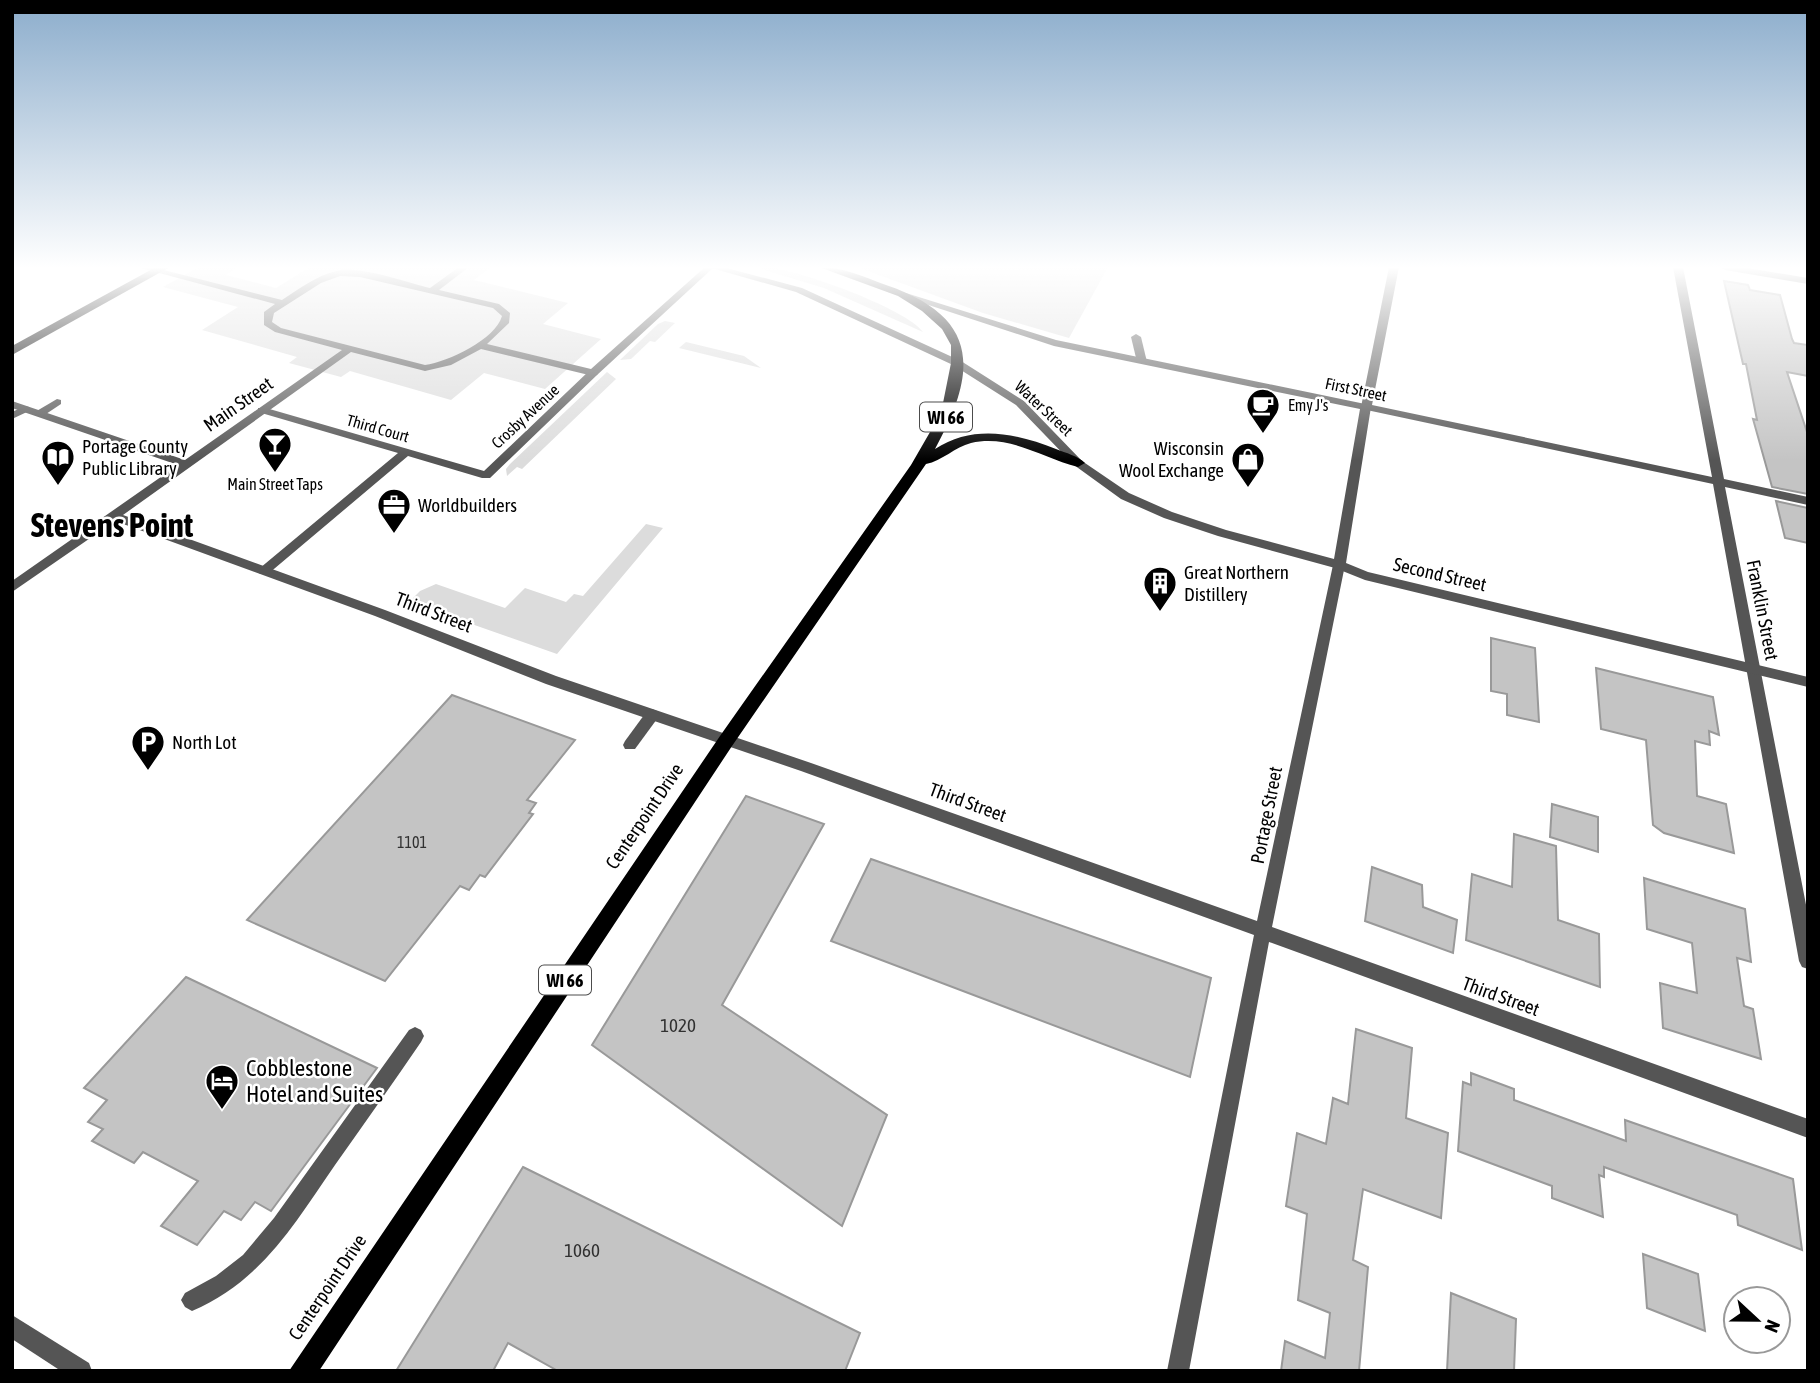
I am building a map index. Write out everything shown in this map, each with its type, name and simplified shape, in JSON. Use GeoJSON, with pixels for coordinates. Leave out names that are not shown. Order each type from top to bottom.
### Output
{"type":"FeatureCollection","features":[{"type":"Feature","properties":{"kind":"main road"},"geometry":{"type":"LineString","coordinates":[[12,351],[47,332]]}},
{"type":"Feature","properties":{"kind":"main road","name":"Centerpoint Drive"},"geometry":{"type":"LineString","coordinates":[[303,1371],[726,740],[918,466],[948,414],[957,363],[957,345],[950,332]]}},
{"type":"Feature","properties":{"kind":"main road"},"geometry":{"type":"LineString","coordinates":[[918,466],[949,444],[961,439],[991,436],[1031,443],[1078,463]]}},
{"type":"Feature","properties":{"kind":"street"},"geometry":{"type":"LineString","coordinates":[[287,332],[425,368],[448,364],[495,332]]}},
{"type":"Feature","properties":{"kind":"street","name":"Crosby Avenue"},"geometry":{"type":"LineString","coordinates":[[486,475],[640,332]]}},
{"type":"Feature","properties":{"kind":"street","name":"Water Street"},"geometry":{"type":"LineString","coordinates":[[889,332],[957,363],[1020,403],[1078,463]]}},
{"type":"Feature","properties":{"kind":"street","name":"First Street"},"geometry":{"type":"LineString","coordinates":[[1015,332],[1142,362],[1808,501]]}},
{"type":"Feature","properties":{"kind":"street","name":"Portage Street"},"geometry":{"type":"LineString","coordinates":[[1178,1371],[1263,931],[1339,565],[1381,332]]}},
{"type":"Feature","properties":{"kind":"street","name":"Franklin Street"},"geometry":{"type":"LineString","coordinates":[[1690,332],[1808,961]]}},
{"type":"Feature","properties":{"kind":"street"},"geometry":{"type":"LineString","coordinates":[[1136,337],[1142,362]]}},
{"type":"Feature","properties":{"kind":"street"},"geometry":{"type":"LineString","coordinates":[[477,345],[593,373]]}},
{"type":"Feature","properties":{"kind":"street","name":"Main Street"},"geometry":{"type":"LineString","coordinates":[[12,588],[349,349]]}},
{"type":"Feature","properties":{"kind":"street"},"geometry":{"type":"LineString","coordinates":[[39,414],[57,402]]}},
{"type":"Feature","properties":{"kind":"street"},"geometry":{"type":"LineString","coordinates":[[12,404],[186,464]]}},
{"type":"Feature","properties":{"kind":"street"},"geometry":{"type":"LineString","coordinates":[[12,416],[25,409]]}},
{"type":"Feature","properties":{"kind":"street","name":"Third Court"},"geometry":{"type":"LineString","coordinates":[[262,410],[486,475]]}},
{"type":"Feature","properties":{"kind":"street"},"geometry":{"type":"LineString","coordinates":[[264,571],[406,452]]}},
{"type":"Feature","properties":{"kind":"street","name":"Second Street"},"geometry":{"type":"LineString","coordinates":[[1078,463],[1125,496],[1168,515],[1339,565],[1368,577],[1808,682]]}},
{"type":"Feature","properties":{"kind":"street","name":"Third Street"},"geometry":{"type":"LineString","coordinates":[[114,515],[125,522],[264,571],[551,680],[1263,931],[1808,1129]]}},
{"type":"Feature","properties":{"kind":"street"},"geometry":{"type":"LineString","coordinates":[[630,745],[652,715]]}},
{"type":"Feature","properties":{"kind":"street"},"geometry":{"type":"LineString","coordinates":[[191,1300],[223,1283],[250,1262],[281,1225],[415,1036]]}},
{"type":"Feature","properties":{"kind":"street"},"geometry":{"type":"LineString","coordinates":[[12,1326],[81,1371]]}},
{"type":"Feature","properties":{"kind":"shaded area"},"geometry":{"type":"Polygon","coordinates":[[[207,332],[572,332],[601,339],[545,389],[484,373],[451,400],[350,371],[341,377],[289,363],[297,357],[207,332]]]}},
{"type":"Feature","properties":{"kind":"shaded area"},"geometry":{"type":"Polygon","coordinates":[[[650,332],[666,332],[655,342],[650,341],[631,359],[620,360],[650,332]]]}},
{"type":"Feature","properties":{"kind":"shaded area"},"geometry":{"type":"Polygon","coordinates":[[[1047,332],[1073,332],[1069,338],[1047,332]]]}},
{"type":"Feature","properties":{"kind":"shaded area"},"geometry":{"type":"Polygon","coordinates":[[[686,342],[744,356],[761,368],[679,348],[686,342]]]}},
{"type":"Feature","properties":{"kind":"shaded area"},"geometry":{"type":"Polygon","coordinates":[[[607,372],[616,379],[522,469],[517,467],[507,476],[506,469],[510,464],[607,372]]]}},
{"type":"Feature","properties":{"kind":"shaded area"},"geometry":{"type":"Polygon","coordinates":[[[646,524],[663,528],[557,654],[409,602],[420,591],[436,584],[505,608],[525,588],[566,602],[574,594],[583,596],[646,524]]]}},
{"type":"Feature","properties":{"kind":"building"},"geometry":{"type":"Polygon","coordinates":[[[1736,332],[1790,332],[1794,343],[1808,345],[1808,376],[1787,372],[1808,435],[1808,494],[1772,487],[1753,419],[1757,420],[1746,364],[1743,364],[1736,332]]]}},
{"type":"Feature","properties":{"kind":"building"},"geometry":{"type":"Polygon","coordinates":[[[1776,501],[1808,508],[1808,543],[1785,538],[1776,501]]]}},
{"type":"Feature","properties":{"kind":"building"},"geometry":{"type":"Polygon","coordinates":[[[1491,638],[1535,648],[1539,722],[1507,715],[1507,694],[1491,691],[1491,638]]]}},
{"type":"Feature","properties":{"kind":"building"},"geometry":{"type":"Polygon","coordinates":[[[1596,668],[1713,697],[1719,735],[1709,731],[1710,745],[1695,741],[1697,796],[1726,804],[1734,853],[1664,833],[1653,825],[1646,740],[1601,729],[1596,668]]]}},
{"type":"Feature","properties":{"kind":"building"},"geometry":{"type":"Polygon","coordinates":[[[452,695],[575,740],[527,800],[536,803],[529,813],[533,814],[485,877],[480,875],[469,890],[460,886],[385,981],[247,920],[452,695]]]}},
{"type":"Feature","properties":{"kind":"building"},"geometry":{"type":"Polygon","coordinates":[[[746,796],[824,824],[722,1005],[887,1115],[842,1226],[592,1045],[746,796]]]}},
{"type":"Feature","properties":{"kind":"building"},"geometry":{"type":"Polygon","coordinates":[[[1552,804],[1598,817],[1598,852],[1550,837],[1552,804]]]}},
{"type":"Feature","properties":{"kind":"building"},"geometry":{"type":"Polygon","coordinates":[[[1514,834],[1556,846],[1558,920],[1599,934],[1600,987],[1466,940],[1472,874],[1512,887],[1514,834]]]}},
{"type":"Feature","properties":{"kind":"building"},"geometry":{"type":"Polygon","coordinates":[[[871,859],[1211,978],[1190,1077],[831,941],[871,859]]]}},
{"type":"Feature","properties":{"kind":"building"},"geometry":{"type":"Polygon","coordinates":[[[1372,867],[1422,885],[1423,907],[1457,920],[1453,953],[1365,921],[1372,867]]]}},
{"type":"Feature","properties":{"kind":"building"},"geometry":{"type":"Polygon","coordinates":[[[1644,878],[1745,909],[1751,962],[1737,958],[1744,1006],[1753,1009],[1761,1059],[1663,1028],[1660,983],[1697,993],[1692,943],[1647,929],[1644,878]]]}},
{"type":"Feature","properties":{"kind":"building","name":"Cobblestone Hotel and Suites"},"geometry":{"type":"Polygon","coordinates":[[[186,977],[377,1068],[271,1211],[255,1202],[241,1220],[224,1211],[197,1245],[161,1226],[198,1181],[143,1152],[134,1163],[92,1141],[103,1129],[88,1122],[107,1100],[84,1088],[186,977]]]}},
{"type":"Feature","properties":{"kind":"building"},"geometry":{"type":"Polygon","coordinates":[[[1356,1029],[1412,1048],[1406,1118],[1448,1133],[1441,1218],[1363,1189],[1353,1260],[1368,1267],[1359,1371],[1281,1371],[1285,1341],[1325,1358],[1330,1313],[1298,1300],[1307,1214],[1286,1206],[1297,1133],[1326,1144],[1333,1098],[1348,1104],[1356,1029]]]}},
{"type":"Feature","properties":{"kind":"building"},"geometry":{"type":"Polygon","coordinates":[[[1471,1073],[1514,1089],[1514,1100],[1626,1141],[1625,1120],[1793,1179],[1802,1250],[1738,1225],[1737,1215],[1604,1167],[1604,1177],[1599,1175],[1603,1217],[1552,1198],[1552,1186],[1458,1151],[1463,1082],[1471,1085],[1471,1073]]]}},
{"type":"Feature","properties":{"kind":"building"},"geometry":{"type":"Polygon","coordinates":[[[523,1167],[860,1333],[845,1371],[558,1371],[508,1343],[493,1371],[396,1371],[523,1167]]]}},
{"type":"Feature","properties":{"kind":"building"},"geometry":{"type":"Polygon","coordinates":[[[1643,1254],[1698,1274],[1705,1331],[1647,1308],[1643,1254]]]}},
{"type":"Feature","properties":{"kind":"building"},"geometry":{"type":"Polygon","coordinates":[[[1451,1293],[1516,1319],[1514,1371],[1447,1371],[1451,1293]]]}},
{"type":"Feature","properties":{"kind":"place","name":"Emy J's"},"geometry":{"type":"Point","coordinates":[1263,435]}},
{"type":"Feature","properties":{"kind":"place","name":"Main Street Taps"},"geometry":{"type":"Point","coordinates":[275,474]}},
{"type":"Feature","properties":{"kind":"place","name":"Portage County Public Library"},"geometry":{"type":"Point","coordinates":[58,487]}},
{"type":"Feature","properties":{"kind":"place","name":"Wisconsin Wool Exchange"},"geometry":{"type":"Point","coordinates":[1248,489]}},
{"type":"Feature","properties":{"kind":"place","name":"Worldbuilders"},"geometry":{"type":"Point","coordinates":[394,535]}},
{"type":"Feature","properties":{"kind":"place","name":"Great Northern Distillery"},"geometry":{"type":"Point","coordinates":[1160,613]}},
{"type":"Feature","properties":{"kind":"place","name":"North Lot"},"geometry":{"type":"Point","coordinates":[148,772]}},
{"type":"Feature","properties":{"kind":"place","name":"Cobblestone Hotel and Suites"},"geometry":{"type":"Point","coordinates":[222,1111]}},
{"type":"Feature","properties":{"kind":"district","name":"Stevens Point"},"geometry":{"type":"Point","coordinates":[112,525]}}]}
